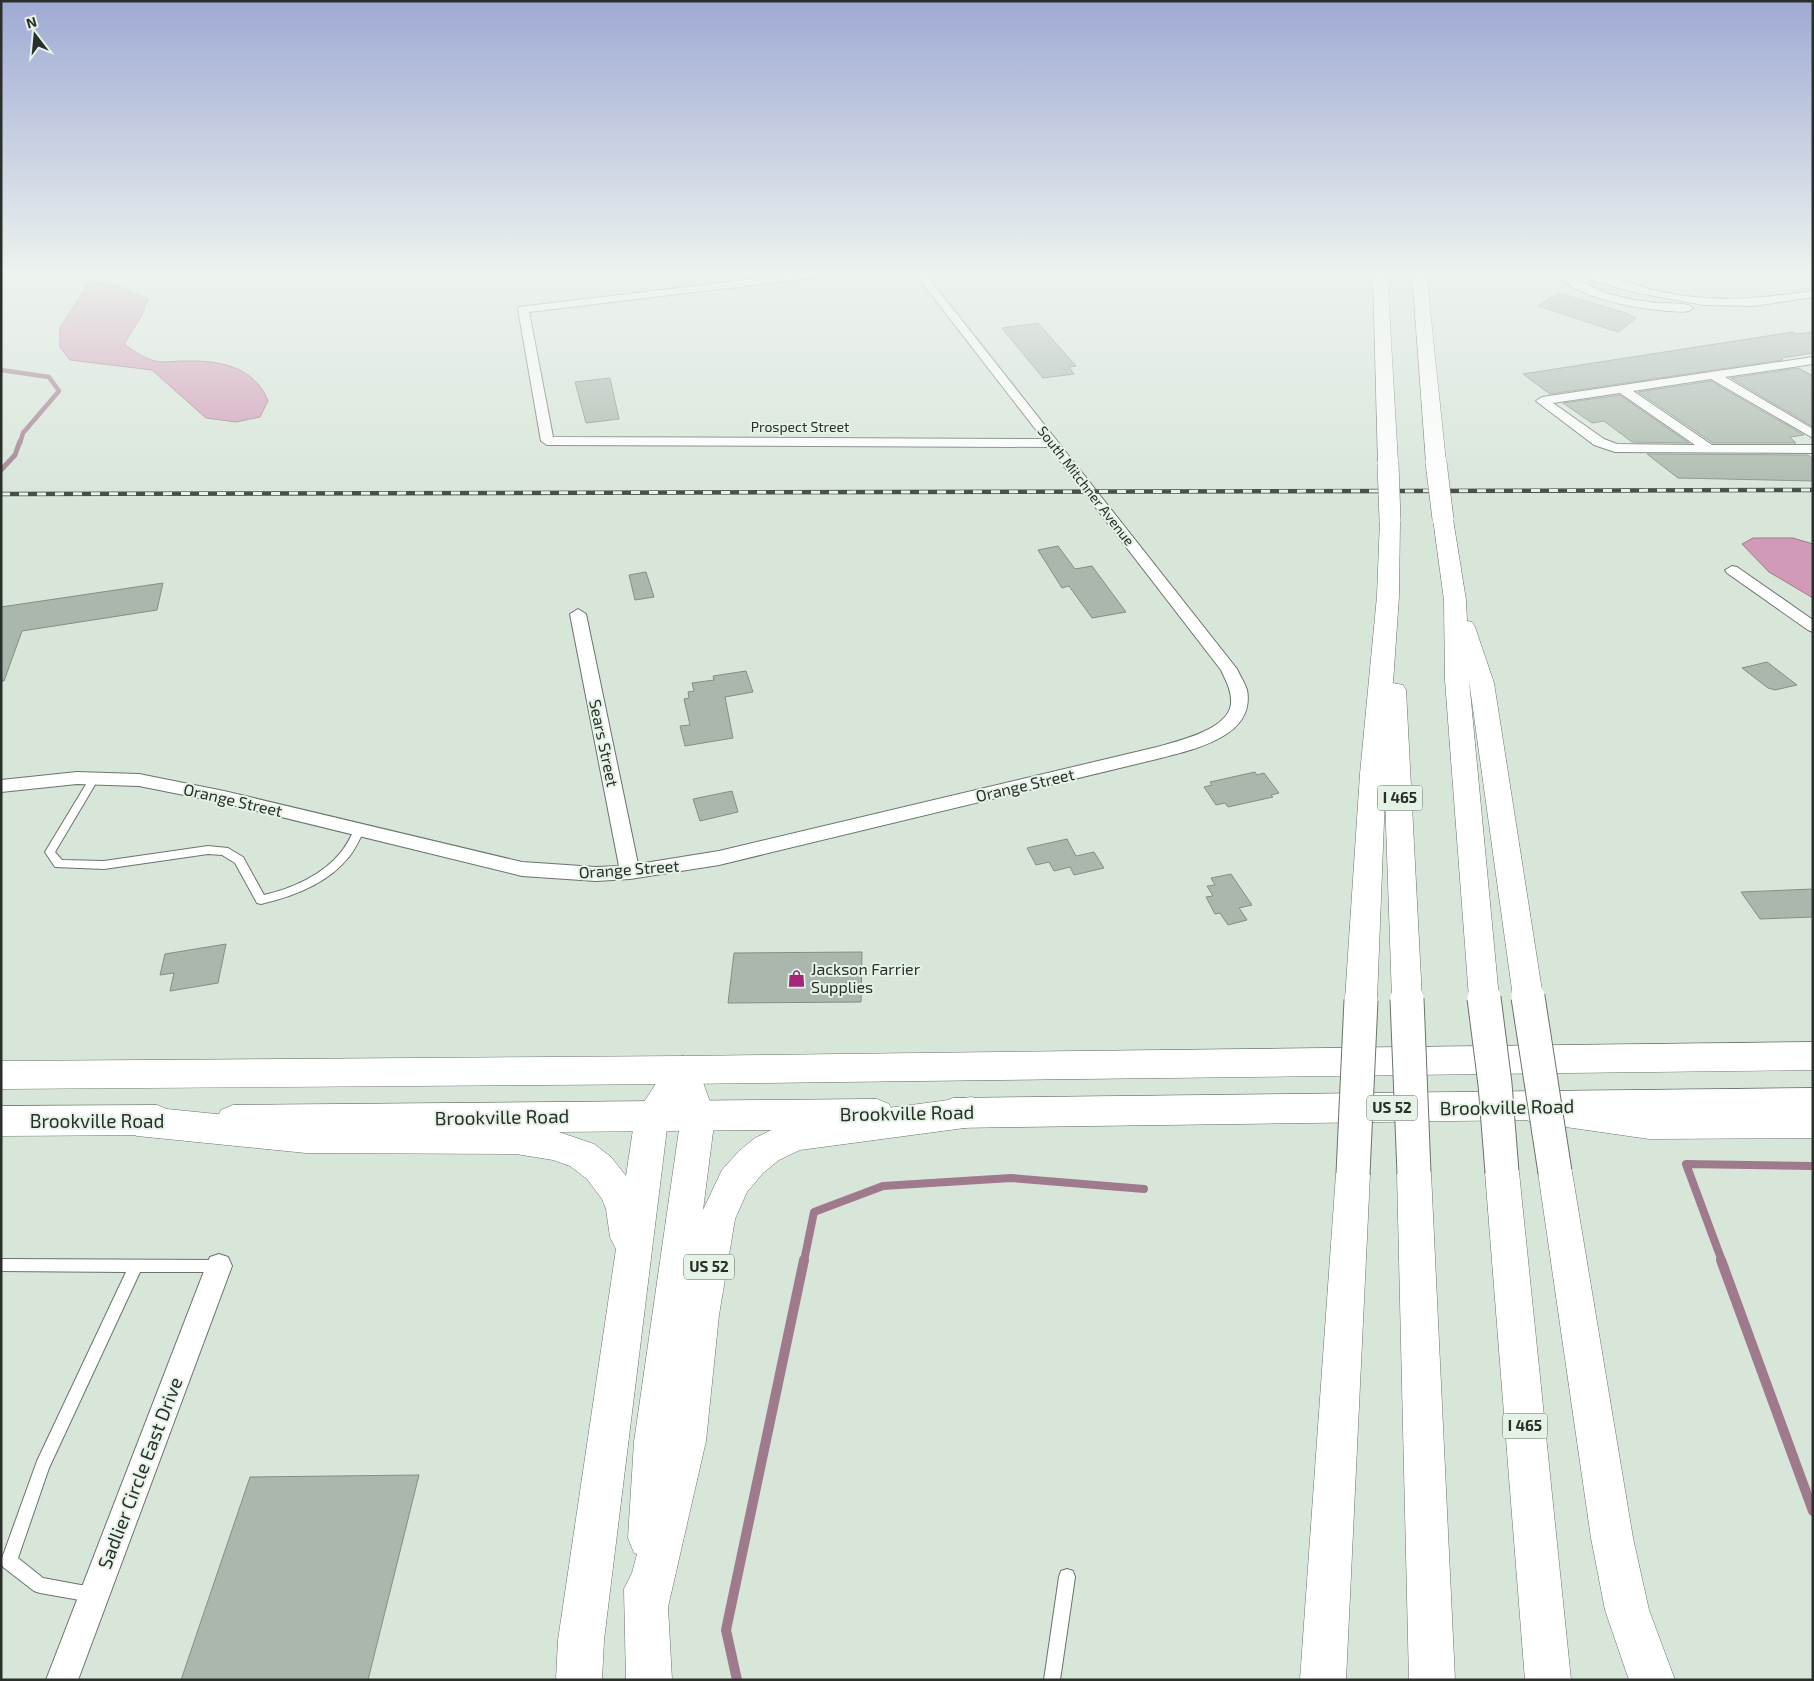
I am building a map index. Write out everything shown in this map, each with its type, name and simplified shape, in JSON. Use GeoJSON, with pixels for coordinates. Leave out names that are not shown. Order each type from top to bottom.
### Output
{"type":"FeatureCollection","features":[{"type":"Feature","properties":{"kind":"main road","name":"I 465"},"geometry":{"type":"LineString","coordinates":[[1383,349],[1390,520],[1388,596],[1399,778],[1432,1680]]}},
{"type":"Feature","properties":{"kind":"main road","name":"I 465"},"geometry":{"type":"LineString","coordinates":[[1426,349],[1436,462],[1455,600],[1457,680],[1484,998],[1495,1084],[1548,1680]]}},
{"type":"Feature","properties":{"kind":"main road","name":"US 52"},"geometry":{"type":"LineString","coordinates":[[1324,1680],[1354,1174],[1373,774],[1388,596]]}},
{"type":"Feature","properties":{"kind":"main road"},"geometry":{"type":"LineString","coordinates":[[1455,600],[1482,683],[1528,997],[1612,1538],[1627,1610],[1652,1680]]}},
{"type":"Feature","properties":{"kind":"main road"},"geometry":{"type":"LineString","coordinates":[[1,1075],[683,1070],[1813,1056]]}},
{"type":"Feature","properties":{"kind":"main road"},"geometry":{"type":"LineString","coordinates":[[646,1607],[654,1442],[698,1116],[683,1070]]}},
{"type":"Feature","properties":{"kind":"main road"},"geometry":{"type":"LineString","coordinates":[[579,1680],[583,1630],[652,1116],[683,1070]]}},
{"type":"Feature","properties":{"kind":"main road","name":"Brookville Road"},"geometry":{"type":"LineString","coordinates":[[1,1121],[698,1116],[1813,1102]]}},
{"type":"Feature","properties":{"kind":"main road"},"geometry":{"type":"LineString","coordinates":[[1531,1107],[1649,1124],[1813,1123]]}},
{"type":"Feature","properties":{"kind":"main road","name":"US 52"},"geometry":{"type":"LineString","coordinates":[[649,1680],[646,1607],[686,1441],[700,1314],[718,1219],[734,1181],[751,1162],[767,1149],[796,1135],[972,1112]]}},
{"type":"Feature","properties":{"kind":"main road"},"geometry":{"type":"LineString","coordinates":[[137,1121],[306,1138],[516,1140],[554,1145],[582,1155],[599,1168],[614,1188],[624,1208],[632,1266]]}},
{"type":"Feature","properties":{"kind":"street","name":"Prospect Street"},"geometry":{"type":"LineString","coordinates":[[530,349],[547,441],[1052,443]]}},
{"type":"Feature","properties":{"kind":"street","name":"South Mitchner Avenue"},"geometry":{"type":"LineString","coordinates":[[979,349],[1222,659],[1237,682],[1240,695],[1239,708]]}},
{"type":"Feature","properties":{"kind":"street"},"geometry":{"type":"LineString","coordinates":[[1809,363],[1713,375],[1542,401],[1599,442],[1612,448],[1626,450],[1813,448]]}},
{"type":"Feature","properties":{"kind":"street"},"geometry":{"type":"LineString","coordinates":[[1713,375],[1813,434]]}},
{"type":"Feature","properties":{"kind":"street"},"geometry":{"type":"LineString","coordinates":[[1622,389],[1710,449]]}},
{"type":"Feature","properties":{"kind":"street"},"geometry":{"type":"LineString","coordinates":[[1732,570],[1813,627]]}},
{"type":"Feature","properties":{"kind":"street","name":"Sears Street"},"geometry":{"type":"LineString","coordinates":[[578,614],[630,872]]}},
{"type":"Feature","properties":{"kind":"street","name":"Orange Street"},"geometry":{"type":"LineString","coordinates":[[1,786],[94,778],[139,780],[164,784],[522,869],[596,874],[630,872],[719,858],[1157,753],[1212,736],[1234,719],[1239,708]]}},
{"type":"Feature","properties":{"kind":"street","name":"Sadlier Circle East Drive"},"geometry":{"type":"LineString","coordinates":[[62,1680],[219,1266]]}},
{"type":"Feature","properties":{"kind":"lane"},"geometry":{"type":"LineString","coordinates":[[94,778],[50,852],[59,864],[104,865],[154,860],[208,850],[224,851],[240,860],[261,900],[278,897],[311,882],[341,860],[359,831]]}},
{"type":"Feature","properties":{"kind":"lane"},"geometry":{"type":"LineString","coordinates":[[1,1265],[219,1266]]}},
{"type":"Feature","properties":{"kind":"lane"},"geometry":{"type":"LineString","coordinates":[[94,1594],[40,1585],[9,1561],[42,1466],[136,1265]]}},
{"type":"Feature","properties":{"kind":"lane"},"geometry":{"type":"LineString","coordinates":[[1052,1680],[1067,1576]]}},
{"type":"Feature","properties":{"kind":"shaded area"},"geometry":{"type":"Polygon","coordinates":[[[62,349],[132,349],[147,358],[161,362],[196,361],[221,364],[244,372],[254,379],[268,401],[260,417],[236,422],[206,418],[152,370],[70,360],[62,349]]]}},
{"type":"Feature","properties":{"kind":"shaded area"},"geometry":{"type":"Polygon","coordinates":[[[1753,538],[1793,538],[1813,544],[1813,598],[1769,572],[1742,544],[1753,538]]]}},
{"type":"Feature","properties":{"kind":"building"},"geometry":{"type":"Polygon","coordinates":[[[1020,349],[1061,349],[1076,366],[1069,367],[1074,374],[1043,378],[1020,349]]]}},
{"type":"Feature","properties":{"kind":"building"},"geometry":{"type":"Polygon","coordinates":[[[1681,349],[1813,349],[1813,353],[1781,358],[1783,360],[1550,394],[1523,374],[1681,349]]]}},
{"type":"Feature","properties":{"kind":"building"},"geometry":{"type":"Polygon","coordinates":[[[1798,368],[1813,376],[1813,427],[1731,378],[1798,368]]]}},
{"type":"Feature","properties":{"kind":"building"},"geometry":{"type":"Polygon","coordinates":[[[610,378],[619,419],[586,423],[575,382],[610,378]]]}},
{"type":"Feature","properties":{"kind":"building"},"geometry":{"type":"Polygon","coordinates":[[[1711,381],[1804,435],[1790,437],[1796,443],[1713,443],[1638,392],[1711,381]]]}},
{"type":"Feature","properties":{"kind":"building"},"geometry":{"type":"Polygon","coordinates":[[[1620,395],[1689,443],[1632,442],[1604,421],[1592,423],[1563,403],[1620,395]]]}},
{"type":"Feature","properties":{"kind":"building"},"geometry":{"type":"Polygon","coordinates":[[[1647,454],[1808,455],[1813,459],[1813,481],[1678,478],[1647,454]]]}},
{"type":"Feature","properties":{"kind":"building"},"geometry":{"type":"Polygon","coordinates":[[[1058,546],[1075,569],[1092,566],[1126,612],[1092,618],[1069,586],[1062,588],[1038,550],[1058,546]]]}},
{"type":"Feature","properties":{"kind":"building"},"geometry":{"type":"Polygon","coordinates":[[[646,572],[654,597],[635,600],[629,575],[646,572]]]}},
{"type":"Feature","properties":{"kind":"building"},"geometry":{"type":"Polygon","coordinates":[[[163,583],[157,610],[22,631],[4,681],[1,681],[1,607],[163,583]]]}},
{"type":"Feature","properties":{"kind":"building"},"geometry":{"type":"Polygon","coordinates":[[[1767,662],[1797,685],[1775,690],[1768,688],[1742,668],[1767,662]]]}},
{"type":"Feature","properties":{"kind":"building"},"geometry":{"type":"Polygon","coordinates":[[[746,671],[753,692],[725,697],[733,738],[685,746],[680,726],[690,725],[684,699],[689,698],[688,692],[694,691],[692,683],[714,680],[713,676],[746,671]]]}},
{"type":"Feature","properties":{"kind":"building"},"geometry":{"type":"Polygon","coordinates":[[[1255,772],[1257,775],[1264,773],[1279,793],[1271,795],[1273,797],[1228,807],[1225,803],[1216,805],[1204,787],[1212,785],[1210,782],[1255,772]]]}},
{"type":"Feature","properties":{"kind":"building"},"geometry":{"type":"Polygon","coordinates":[[[732,791],[738,812],[700,821],[693,799],[732,791]]]}},
{"type":"Feature","properties":{"kind":"building"},"geometry":{"type":"Polygon","coordinates":[[[1067,839],[1076,856],[1094,852],[1104,868],[1074,875],[1070,867],[1054,871],[1049,862],[1036,865],[1027,848],[1067,839]]]}},
{"type":"Feature","properties":{"kind":"building"},"geometry":{"type":"Polygon","coordinates":[[[1231,874],[1252,905],[1239,908],[1247,920],[1228,925],[1220,913],[1215,914],[1206,897],[1213,896],[1207,886],[1215,885],[1211,878],[1231,874]]]}},
{"type":"Feature","properties":{"kind":"building"},"geometry":{"type":"Polygon","coordinates":[[[1813,889],[1813,917],[1760,919],[1741,892],[1813,889]]]}},
{"type":"Feature","properties":{"kind":"building"},"geometry":{"type":"Polygon","coordinates":[[[226,944],[218,983],[170,991],[174,973],[160,975],[165,954],[226,944]]]}},
{"type":"Feature","properties":{"kind":"building","name":"Jackson Farrier Supplies"},"geometry":{"type":"Polygon","coordinates":[[[862,952],[861,1002],[728,1003],[734,953],[862,952]]]}},
{"type":"Feature","properties":{"kind":"building"},"geometry":{"type":"Polygon","coordinates":[[[419,1475],[368,1680],[181,1680],[250,1477],[419,1475]]]}},
{"type":"Feature","properties":{"kind":"waterway"},"geometry":{"type":"LineString","coordinates":[[1,370],[49,377],[59,391],[23,433],[20,443]]}},
{"type":"Feature","properties":{"kind":"waterway"},"geometry":{"type":"LineString","coordinates":[[1,470],[15,455],[20,441]]}},
{"type":"Feature","properties":{"kind":"waterway"},"geometry":{"type":"LineString","coordinates":[[1722,1261],[1686,1164],[1813,1166]]}},
{"type":"Feature","properties":{"kind":"waterway"},"geometry":{"type":"LineString","coordinates":[[804,1261],[814,1212],[883,1186],[1011,1178],[1144,1189]]}},
{"type":"Feature","properties":{"kind":"waterway"},"geometry":{"type":"LineString","coordinates":[[737,1680],[726,1630],[804,1260]]}},
{"type":"Feature","properties":{"kind":"waterway"},"geometry":{"type":"LineString","coordinates":[[1721,1260],[1813,1511]]}},
{"type":"Feature","properties":{"kind":"railway"},"geometry":{"type":"LineString","coordinates":[[1,494],[1813,490]]}},
{"type":"Feature","properties":{"kind":"place","name":"Jackson Farrier Supplies"},"geometry":{"type":"Point","coordinates":[797,978]}}]}
